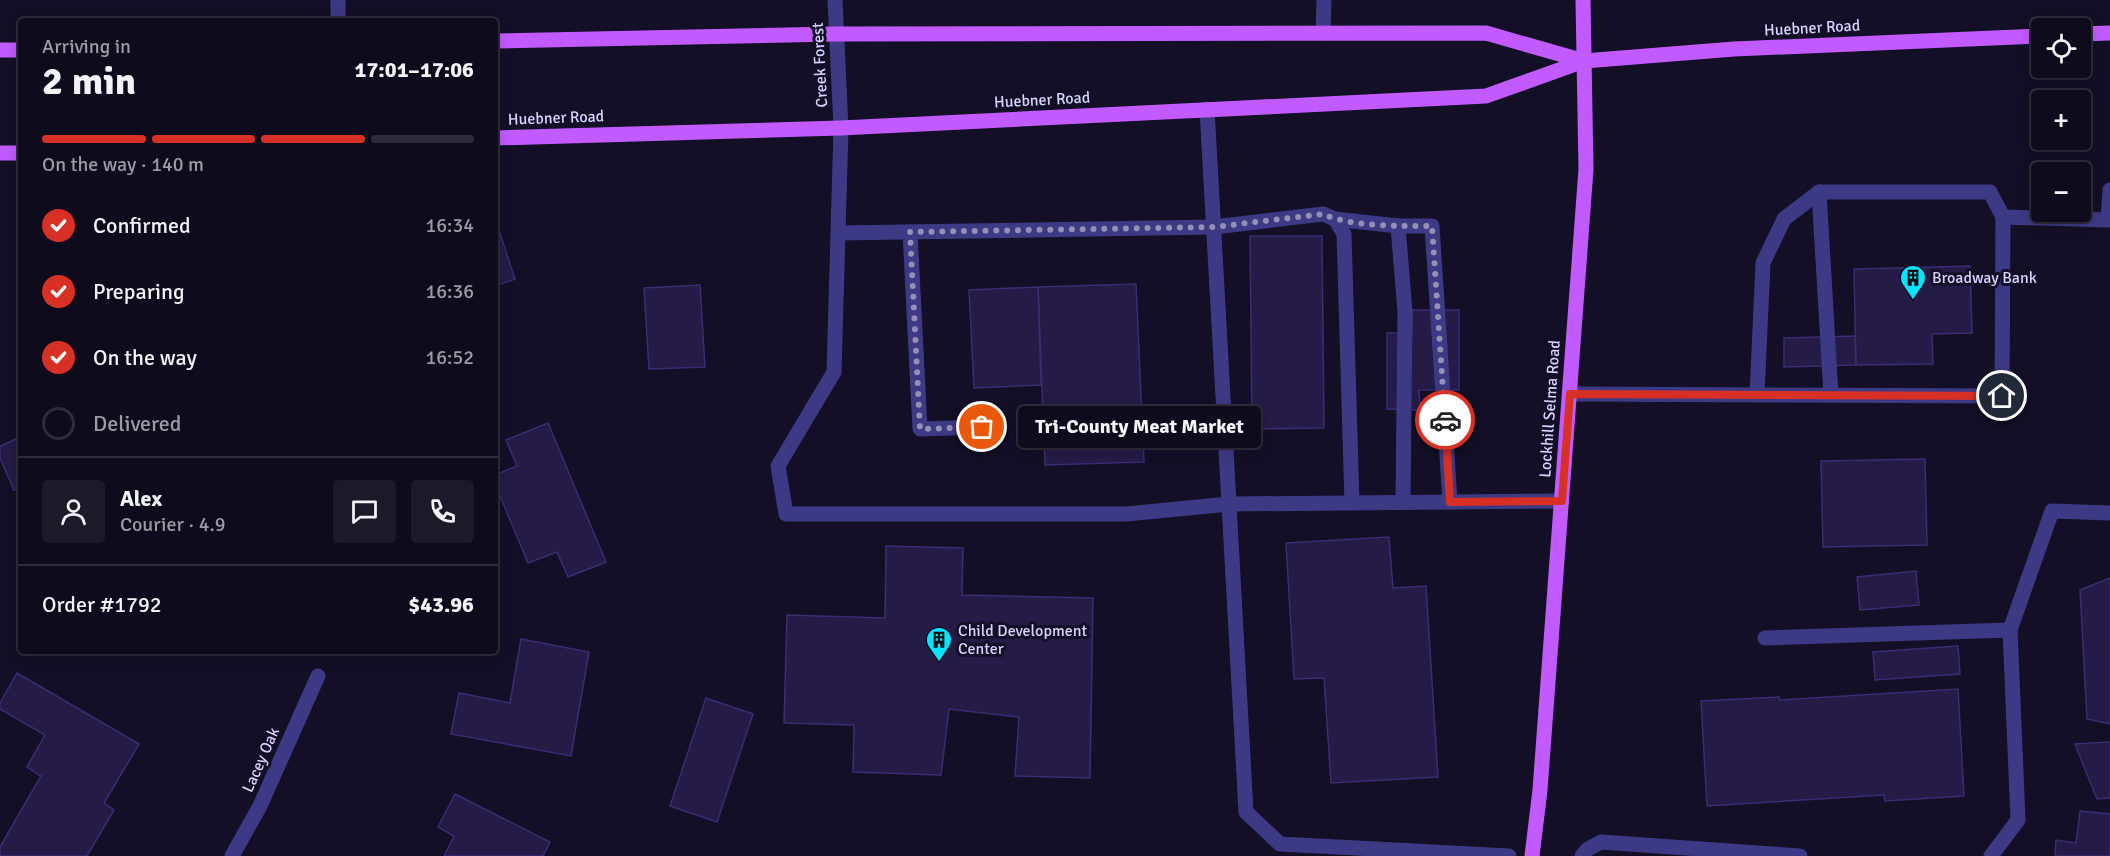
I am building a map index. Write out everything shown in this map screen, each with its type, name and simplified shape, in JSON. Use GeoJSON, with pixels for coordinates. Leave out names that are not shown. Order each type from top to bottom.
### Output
{"type":"FeatureCollection","features":[{"type":"Feature","properties":{"kind":"main road","name":"Lockhill Selma Road"},"geometry":{"type":"LineString","coordinates":[[1532,856],[1540,790],[1586,169],[1583,0]]}},
{"type":"Feature","properties":{"kind":"main road","name":"Huebner Road"},"geometry":{"type":"LineString","coordinates":[[498,41],[836,34],[1486,33],[1584,61]]}},
{"type":"Feature","properties":{"kind":"main road"},"geometry":{"type":"LineString","coordinates":[[2091,34],[2110,33]]}},
{"type":"Feature","properties":{"kind":"main road","name":"Huebner Road"},"geometry":{"type":"LineString","coordinates":[[498,138],[841,128],[1486,96],[1584,61],[1734,50],[2031,36]]}},
{"type":"Feature","properties":{"kind":"main road"},"geometry":{"type":"LineString","coordinates":[[0,50],[18,50]]}},
{"type":"Feature","properties":{"kind":"main road"},"geometry":{"type":"LineString","coordinates":[[0,153],[18,153]]}},
{"type":"Feature","properties":{"kind":"street"},"geometry":{"type":"LineString","coordinates":[[338,18],[339,0]]}},
{"type":"Feature","properties":{"kind":"street","name":"Creek Forest"},"geometry":{"type":"LineString","coordinates":[[835,0],[841,128],[834,372],[778,466],[786,514],[1126,514],[1229,504]]}},
{"type":"Feature","properties":{"kind":"street"},"geometry":{"type":"LineString","coordinates":[[1323,33],[1324,0]]}},
{"type":"Feature","properties":{"kind":"street"},"geometry":{"type":"LineString","coordinates":[[1207,110],[1246,812],[1280,844],[1509,856]]}},
{"type":"Feature","properties":{"kind":"street"},"geometry":{"type":"LineString","coordinates":[[2003,217],[2109,220],[2110,190]]}},
{"type":"Feature","properties":{"kind":"street"},"geometry":{"type":"LineString","coordinates":[[1570,394],[1757,395],[1831,395],[2002,396],[2003,217],[1990,192],[1819,192],[1784,219],[1763,263],[1757,395]]}},
{"type":"Feature","properties":{"kind":"street"},"geometry":{"type":"LineString","coordinates":[[1819,192],[1831,395]]}},
{"type":"Feature","properties":{"kind":"street"},"geometry":{"type":"LineString","coordinates":[[838,233],[1214,227],[1323,214],[1335,219],[1398,226],[1432,226],[1450,502]]}},
{"type":"Feature","properties":{"kind":"street"},"geometry":{"type":"LineString","coordinates":[[1335,219],[1344,234],[1352,503]]}},
{"type":"Feature","properties":{"kind":"street"},"geometry":{"type":"LineString","coordinates":[[1398,226],[1405,312],[1402,502]]}},
{"type":"Feature","properties":{"kind":"street"},"geometry":{"type":"LineString","coordinates":[[910,232],[920,429],[982,427]]}},
{"type":"Feature","properties":{"kind":"street"},"geometry":{"type":"LineString","coordinates":[[1229,504],[1562,501]]}},
{"type":"Feature","properties":{"kind":"street"},"geometry":{"type":"LineString","coordinates":[[1991,856],[2018,820],[2010,630],[2052,512],[2110,513]]}},
{"type":"Feature","properties":{"kind":"street"},"geometry":{"type":"LineString","coordinates":[[1765,638],[2010,630]]}},
{"type":"Feature","properties":{"kind":"street","name":"Lacey Oak"},"geometry":{"type":"LineString","coordinates":[[232,856],[260,806],[318,676]]}},
{"type":"Feature","properties":{"kind":"street"},"geometry":{"type":"LineString","coordinates":[[1582,856],[1588,849],[1601,842],[1800,856]]}},
{"type":"Feature","properties":{"kind":"building"},"geometry":{"type":"Polygon","coordinates":[[[498,227],[515,279],[498,285],[498,227]]]}},
{"type":"Feature","properties":{"kind":"building"},"geometry":{"type":"Polygon","coordinates":[[[1250,236],[1322,236],[1324,428],[1252,429],[1250,236]]]}},
{"type":"Feature","properties":{"kind":"building","name":"Broadway Bank"},"geometry":{"type":"Polygon","coordinates":[[[1970,266],[1972,333],[1932,334],[1933,364],[1856,365],[1854,269],[1970,266]]]}},
{"type":"Feature","properties":{"kind":"building"},"geometry":{"type":"Polygon","coordinates":[[[1136,284],[1144,462],[1045,465],[1038,287],[1136,284]]]}},
{"type":"Feature","properties":{"kind":"building"},"geometry":{"type":"Polygon","coordinates":[[[700,285],[705,367],[649,369],[644,288],[700,285]]]}},
{"type":"Feature","properties":{"kind":"building"},"geometry":{"type":"Polygon","coordinates":[[[1038,287],[1041,385],[974,388],[969,290],[1038,287]]]}},
{"type":"Feature","properties":{"kind":"building"},"geometry":{"type":"Polygon","coordinates":[[[1412,310],[1459,310],[1459,390],[1419,390],[1420,410],[1387,409],[1387,333],[1412,333],[1412,310]]]}},
{"type":"Feature","properties":{"kind":"building"},"geometry":{"type":"Polygon","coordinates":[[[1855,336],[1856,365],[1784,367],[1784,338],[1855,336]]]}},
{"type":"Feature","properties":{"kind":"building"},"geometry":{"type":"Polygon","coordinates":[[[548,423],[606,562],[568,577],[557,552],[528,563],[498,491],[498,474],[517,466],[506,440],[548,423]]]}},
{"type":"Feature","properties":{"kind":"building"},"geometry":{"type":"Polygon","coordinates":[[[18,438],[18,489],[14,490],[0,458],[0,446],[18,438]]]}},
{"type":"Feature","properties":{"kind":"building"},"geometry":{"type":"Polygon","coordinates":[[[1925,459],[1927,545],[1823,547],[1821,461],[1925,459]]]}},
{"type":"Feature","properties":{"kind":"building"},"geometry":{"type":"Polygon","coordinates":[[[1389,537],[1393,588],[1426,586],[1438,777],[1331,783],[1324,678],[1294,679],[1286,543],[1389,537]]]}},
{"type":"Feature","properties":{"kind":"building","name":"Child Development Center"},"geometry":{"type":"Polygon","coordinates":[[[886,546],[963,548],[962,595],[1093,598],[1090,778],[1015,776],[1019,717],[949,709],[941,775],[853,772],[854,725],[784,723],[787,615],[885,618],[886,546]]]}},
{"type":"Feature","properties":{"kind":"building"},"geometry":{"type":"Polygon","coordinates":[[[1916,571],[1919,605],[1860,610],[1857,577],[1916,571]]]}},
{"type":"Feature","properties":{"kind":"building"},"geometry":{"type":"Polygon","coordinates":[[[2110,578],[2110,724],[2087,719],[2080,590],[2110,578]]]}},
{"type":"Feature","properties":{"kind":"building"},"geometry":{"type":"Polygon","coordinates":[[[521,639],[589,652],[571,756],[451,734],[459,693],[510,703],[521,639]]]}},
{"type":"Feature","properties":{"kind":"building"},"geometry":{"type":"Polygon","coordinates":[[[1958,646],[1960,674],[1875,680],[1873,652],[1958,646]]]}},
{"type":"Feature","properties":{"kind":"building"},"geometry":{"type":"Polygon","coordinates":[[[17,673],[139,744],[104,803],[114,810],[87,856],[0,856],[0,847],[41,776],[27,767],[45,735],[0,709],[0,703],[17,673]]]}},
{"type":"Feature","properties":{"kind":"building"},"geometry":{"type":"Polygon","coordinates":[[[1958,689],[1964,796],[1885,801],[1884,795],[1707,806],[1701,701],[1779,697],[1780,700],[1958,689]]]}},
{"type":"Feature","properties":{"kind":"building"},"geometry":{"type":"Polygon","coordinates":[[[706,698],[753,714],[717,822],[670,806],[706,698]]]}},
{"type":"Feature","properties":{"kind":"building"},"geometry":{"type":"Polygon","coordinates":[[[2110,742],[2110,798],[2097,799],[2075,744],[2110,742]]]}},
{"type":"Feature","properties":{"kind":"building"},"geometry":{"type":"Polygon","coordinates":[[[455,794],[550,842],[543,856],[444,856],[454,836],[438,827],[455,794]]]}},
{"type":"Feature","properties":{"kind":"building"},"geometry":{"type":"Polygon","coordinates":[[[2080,811],[2110,814],[2110,856],[2055,856],[2056,840],[2076,843],[2080,811]]]}},
{"type":"Feature","properties":{"kind":"way so far"},"geometry":{"type":"LineString","coordinates":[[982,427],[920,429],[910,232],[1214,227],[1323,214],[1335,219],[1398,226],[1432,226],[1445,420]]}},
{"type":"Feature","properties":{"kind":"place","name":"Broadway Bank"},"geometry":{"type":"Point","coordinates":[1913,301]}},
{"type":"Feature","properties":{"kind":"place","name":"Tri-County Meat Market"},"geometry":{"type":"Point","coordinates":[982,427]}},
{"type":"Feature","properties":{"kind":"place","name":"Child Development Center"},"geometry":{"type":"Point","coordinates":[939,663]}},
{"type":"Feature","properties":{"kind":"route"},"geometry":{"type":"LineString","coordinates":[[1445,420],[1450,502],[1562,501],[1570,394],[2002,396]]}}]}
